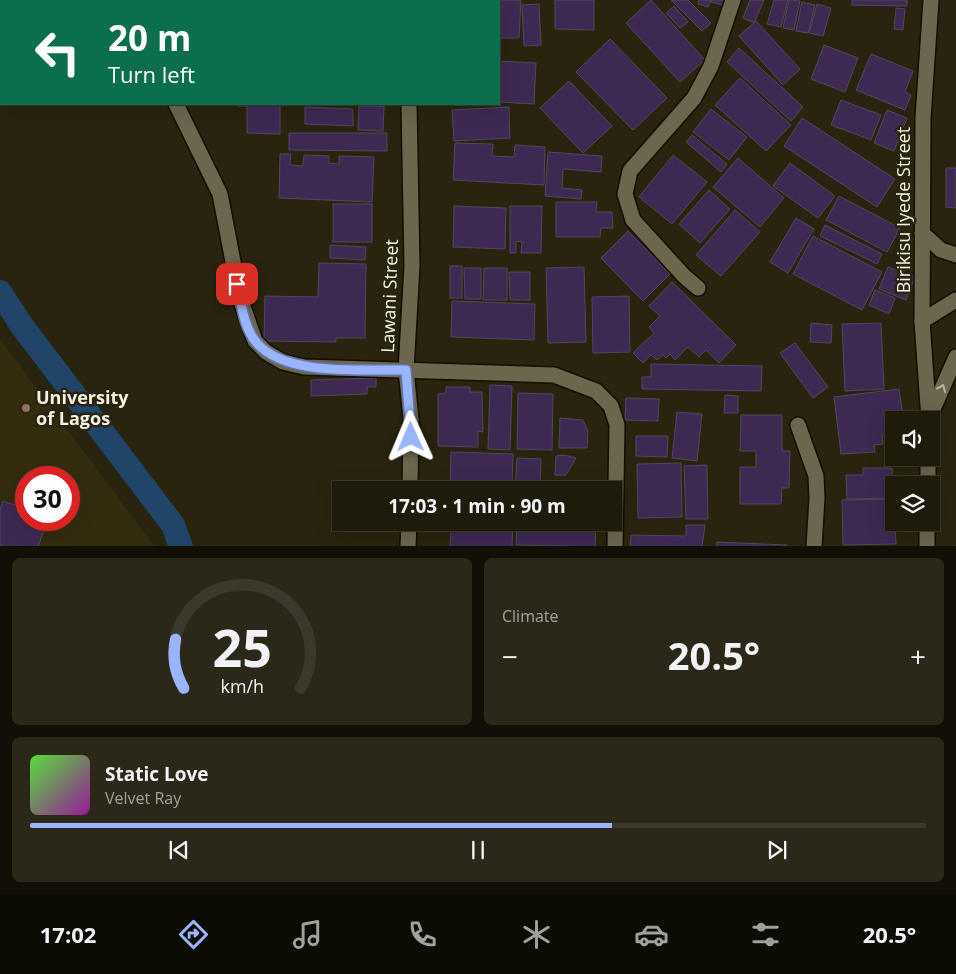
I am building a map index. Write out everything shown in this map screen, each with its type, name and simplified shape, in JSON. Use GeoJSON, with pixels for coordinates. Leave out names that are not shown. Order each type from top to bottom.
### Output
{"type":"FeatureCollection","features":[{"type":"Feature","properties":{"kind":"street"},"geometry":{"type":"LineString","coordinates":[[698,288],[684,276],[633,220],[625,194],[630,171],[694,98],[711,66],[733,0]]}},
{"type":"Feature","properties":{"kind":"street","name":"Birikisu Iyede Street"},"geometry":{"type":"LineString","coordinates":[[928,411],[922,321],[922,233],[923,118],[931,0]]}},
{"type":"Feature","properties":{"kind":"street"},"geometry":{"type":"LineString","coordinates":[[176,105],[220,194],[240,298],[255,341],[266,352],[283,362],[304,367],[554,374],[596,390],[611,406],[617,425],[615,546]]}},
{"type":"Feature","properties":{"kind":"street","name":"Lawani Street"},"geometry":{"type":"LineString","coordinates":[[409,105],[412,266],[406,370],[411,419],[410,481]]}},
{"type":"Feature","properties":{"kind":"street"},"geometry":{"type":"LineString","coordinates":[[922,233],[941,250],[956,255]]}},
{"type":"Feature","properties":{"kind":"street"},"geometry":{"type":"LineString","coordinates":[[922,321],[956,300]]}},
{"type":"Feature","properties":{"kind":"street"},"geometry":{"type":"LineString","coordinates":[[933,411],[956,357]]}},
{"type":"Feature","properties":{"kind":"street"},"geometry":{"type":"LineString","coordinates":[[798,425],[816,476],[817,498],[814,546]]}},
{"type":"Feature","properties":{"kind":"street"},"geometry":{"type":"LineString","coordinates":[[408,546],[409,531]]}},
{"type":"Feature","properties":{"kind":"street"},"geometry":{"type":"LineString","coordinates":[[927,531],[927,546]]}},
{"type":"Feature","properties":{"kind":"shaded area","name":"University of Lagos"},"geometry":{"type":"Polygon","coordinates":[[[0,339],[154,546],[0,546],[0,339]]]}},
{"type":"Feature","properties":{"kind":"building"},"geometry":{"type":"Polygon","coordinates":[[[500,0],[521,0],[519,38],[500,38],[500,0]]]}},
{"type":"Feature","properties":{"kind":"building"},"geometry":{"type":"Polygon","coordinates":[[[555,0],[594,0],[594,30],[555,29],[555,0]]]}},
{"type":"Feature","properties":{"kind":"building"},"geometry":{"type":"Polygon","coordinates":[[[651,0],[705,60],[680,82],[626,23],[651,0]]]}},
{"type":"Feature","properties":{"kind":"building"},"geometry":{"type":"Polygon","coordinates":[[[671,0],[688,0],[711,23],[702,31],[671,0]]]}},
{"type":"Feature","properties":{"kind":"building"},"geometry":{"type":"Polygon","coordinates":[[[699,0],[711,0],[708,7],[698,4],[699,0]]]}},
{"type":"Feature","properties":{"kind":"building"},"geometry":{"type":"Polygon","coordinates":[[[712,0],[725,0],[723,5],[711,2],[712,0]]]}},
{"type":"Feature","properties":{"kind":"building"},"geometry":{"type":"Polygon","coordinates":[[[750,0],[764,0],[754,23],[743,18],[750,0]]]}},
{"type":"Feature","properties":{"kind":"building"},"geometry":{"type":"Polygon","coordinates":[[[774,0],[788,0],[781,27],[767,24],[774,0]]]}},
{"type":"Feature","properties":{"kind":"building"},"geometry":{"type":"Polygon","coordinates":[[[789,0],[800,1],[794,30],[783,28],[789,0]]]}},
{"type":"Feature","properties":{"kind":"building"},"geometry":{"type":"Polygon","coordinates":[[[852,0],[907,0],[907,6],[852,5],[852,0]]]}},
{"type":"Feature","properties":{"kind":"building"},"geometry":{"type":"Polygon","coordinates":[[[802,2],[815,5],[808,33],[796,31],[802,2]]]}},
{"type":"Feature","properties":{"kind":"building"},"geometry":{"type":"Polygon","coordinates":[[[539,4],[541,45],[524,46],[522,5],[539,4]]]}},
{"type":"Feature","properties":{"kind":"building"},"geometry":{"type":"Polygon","coordinates":[[[817,4],[831,8],[823,36],[809,33],[817,4]]]}},
{"type":"Feature","properties":{"kind":"building"},"geometry":{"type":"Polygon","coordinates":[[[674,6],[688,22],[680,28],[666,13],[674,6]]]}},
{"type":"Feature","properties":{"kind":"building"},"geometry":{"type":"Polygon","coordinates":[[[896,8],[905,9],[903,30],[894,29],[896,8]]]}},
{"type":"Feature","properties":{"kind":"building"},"geometry":{"type":"Polygon","coordinates":[[[756,21],[800,69],[783,85],[739,36],[756,21]]]}},
{"type":"Feature","properties":{"kind":"building"},"geometry":{"type":"Polygon","coordinates":[[[610,39],[667,98],[633,130],[576,72],[610,39]]]}},
{"type":"Feature","properties":{"kind":"building"},"geometry":{"type":"Polygon","coordinates":[[[824,45],[858,58],[845,92],[811,79],[824,45]]]}},
{"type":"Feature","properties":{"kind":"building"},"geometry":{"type":"Polygon","coordinates":[[[739,48],[803,107],[791,121],[727,62],[739,48]]]}},
{"type":"Feature","properties":{"kind":"building"},"geometry":{"type":"Polygon","coordinates":[[[871,54],[913,71],[905,92],[911,95],[905,110],[856,90],[871,54]]]}},
{"type":"Feature","properties":{"kind":"building"},"geometry":{"type":"Polygon","coordinates":[[[500,61],[536,63],[534,104],[500,102],[500,61]]]}},
{"type":"Feature","properties":{"kind":"building"},"geometry":{"type":"Polygon","coordinates":[[[740,78],[791,125],[766,151],[715,105],[740,78]]]}},
{"type":"Feature","properties":{"kind":"building"},"geometry":{"type":"Polygon","coordinates":[[[569,81],[612,126],[583,153],[540,108],[569,81]]]}},
{"type":"Feature","properties":{"kind":"building"},"geometry":{"type":"Polygon","coordinates":[[[841,100],[881,115],[871,140],[831,125],[841,100]]]}},
{"type":"Feature","properties":{"kind":"building"},"geometry":{"type":"Polygon","coordinates":[[[280,105],[280,134],[247,133],[247,106],[238,106],[280,105]]]}},
{"type":"Feature","properties":{"kind":"building"},"geometry":{"type":"Polygon","coordinates":[[[359,106],[384,106],[383,131],[358,130],[359,106]]]}},
{"type":"Feature","properties":{"kind":"building"},"geometry":{"type":"Polygon","coordinates":[[[305,107],[353,109],[353,126],[305,124],[305,107]]]}},
{"type":"Feature","properties":{"kind":"building"},"geometry":{"type":"Polygon","coordinates":[[[509,107],[510,138],[454,141],[452,110],[509,107]]]}},
{"type":"Feature","properties":{"kind":"building"},"geometry":{"type":"Polygon","coordinates":[[[711,109],[747,137],[729,160],[693,132],[711,109]]]}},
{"type":"Feature","properties":{"kind":"building"},"geometry":{"type":"Polygon","coordinates":[[[887,110],[907,118],[894,151],[874,143],[887,110]]]}},
{"type":"Feature","properties":{"kind":"building"},"geometry":{"type":"Polygon","coordinates":[[[802,118],[895,179],[877,207],[784,146],[802,118]]]}},
{"type":"Feature","properties":{"kind":"building"},"geometry":{"type":"Polygon","coordinates":[[[289,133],[387,133],[387,151],[289,150],[289,133]]]}},
{"type":"Feature","properties":{"kind":"building"},"geometry":{"type":"Polygon","coordinates":[[[692,135],[727,164],[721,172],[686,142],[692,135]]]}},
{"type":"Feature","properties":{"kind":"building"},"geometry":{"type":"Polygon","coordinates":[[[455,143],[493,144],[492,156],[514,157],[515,145],[545,147],[544,185],[453,180],[455,143]]]}},
{"type":"Feature","properties":{"kind":"building"},"geometry":{"type":"Polygon","coordinates":[[[548,152],[602,156],[601,172],[563,169],[562,188],[582,190],[581,199],[545,196],[548,152]]]}},
{"type":"Feature","properties":{"kind":"building"},"geometry":{"type":"Polygon","coordinates":[[[280,154],[291,154],[290,165],[303,166],[304,155],[329,156],[329,163],[339,164],[339,156],[374,157],[372,202],[279,198],[280,154]]]}},
{"type":"Feature","properties":{"kind":"building"},"geometry":{"type":"Polygon","coordinates":[[[673,155],[707,182],[672,224],[639,197],[673,155]]]}},
{"type":"Feature","properties":{"kind":"building"},"geometry":{"type":"Polygon","coordinates":[[[738,158],[784,198],[760,227],[713,187],[738,158]]]}},
{"type":"Feature","properties":{"kind":"building"},"geometry":{"type":"Polygon","coordinates":[[[790,163],[835,196],[818,218],[773,186],[790,163]]]}},
{"type":"Feature","properties":{"kind":"building"},"geometry":{"type":"Polygon","coordinates":[[[946,168],[956,168],[956,208],[946,207],[946,168]]]}},
{"type":"Feature","properties":{"kind":"building"},"geometry":{"type":"Polygon","coordinates":[[[709,190],[730,209],[700,243],[679,224],[709,190]]]}},
{"type":"Feature","properties":{"kind":"building"},"geometry":{"type":"Polygon","coordinates":[[[839,196],[900,228],[887,252],[826,220],[839,196]]]}},
{"type":"Feature","properties":{"kind":"building"},"geometry":{"type":"Polygon","coordinates":[[[556,202],[597,202],[596,212],[612,212],[613,228],[601,228],[600,237],[556,237],[556,202]]]}},
{"type":"Feature","properties":{"kind":"building"},"geometry":{"type":"Polygon","coordinates":[[[333,204],[372,204],[372,242],[333,242],[333,204]]]}},
{"type":"Feature","properties":{"kind":"building"},"geometry":{"type":"Polygon","coordinates":[[[454,206],[506,208],[505,249],[453,247],[454,206]]]}},
{"type":"Feature","properties":{"kind":"building"},"geometry":{"type":"Polygon","coordinates":[[[510,206],[542,206],[541,253],[521,253],[522,242],[516,241],[516,253],[510,253],[510,206]]]}},
{"type":"Feature","properties":{"kind":"building"},"geometry":{"type":"Polygon","coordinates":[[[735,210],[760,232],[721,276],[696,255],[735,210]]]}},
{"type":"Feature","properties":{"kind":"building"},"geometry":{"type":"Polygon","coordinates":[[[796,218],[814,229],[788,273],[770,262],[796,218]]]}},
{"type":"Feature","properties":{"kind":"building"},"geometry":{"type":"Polygon","coordinates":[[[825,225],[882,254],[877,264],[820,236],[825,225]]]}},
{"type":"Feature","properties":{"kind":"building"},"geometry":{"type":"Polygon","coordinates":[[[628,231],[670,274],[643,301],[601,258],[628,231]]]}},
{"type":"Feature","properties":{"kind":"building"},"geometry":{"type":"Polygon","coordinates":[[[813,236],[882,272],[862,310],[793,274],[813,236]]]}},
{"type":"Feature","properties":{"kind":"building"},"geometry":{"type":"Polygon","coordinates":[[[330,245],[366,247],[365,260],[330,258],[330,245]]]}},
{"type":"Feature","properties":{"kind":"building"},"geometry":{"type":"Polygon","coordinates":[[[319,263],[366,264],[365,338],[336,338],[336,342],[264,341],[265,296],[318,297],[319,263]]]}},
{"type":"Feature","properties":{"kind":"building"},"geometry":{"type":"Polygon","coordinates":[[[450,266],[462,266],[462,298],[450,298],[450,266]]]}},
{"type":"Feature","properties":{"kind":"building"},"geometry":{"type":"Polygon","coordinates":[[[584,267],[586,342],[548,343],[546,268],[584,267]]]}},
{"type":"Feature","properties":{"kind":"building"},"geometry":{"type":"Polygon","coordinates":[[[888,267],[915,277],[906,300],[879,289],[888,267]]]}},
{"type":"Feature","properties":{"kind":"building"},"geometry":{"type":"Polygon","coordinates":[[[464,268],[481,268],[481,299],[465,299],[464,268]]]}},
{"type":"Feature","properties":{"kind":"building"},"geometry":{"type":"Polygon","coordinates":[[[484,268],[507,268],[507,300],[483,300],[484,268]]]}},
{"type":"Feature","properties":{"kind":"building"},"geometry":{"type":"Polygon","coordinates":[[[509,272],[530,272],[530,300],[510,300],[509,272]]]}},
{"type":"Feature","properties":{"kind":"building"},"geometry":{"type":"Polygon","coordinates":[[[672,282],[736,345],[719,363],[706,350],[699,357],[688,347],[675,360],[670,354],[666,358],[663,355],[657,360],[651,355],[643,363],[633,353],[654,333],[649,327],[660,316],[649,306],[672,282]]]}},
{"type":"Feature","properties":{"kind":"building"},"geometry":{"type":"Polygon","coordinates":[[[875,290],[895,298],[889,314],[869,305],[875,290]]]}},
{"type":"Feature","properties":{"kind":"building"},"geometry":{"type":"Polygon","coordinates":[[[629,296],[630,352],[593,353],[592,297],[629,296]]]}},
{"type":"Feature","properties":{"kind":"building"},"geometry":{"type":"Polygon","coordinates":[[[452,301],[535,304],[534,340],[451,337],[452,301]]]}},
{"type":"Feature","properties":{"kind":"building"},"geometry":{"type":"Polygon","coordinates":[[[811,323],[832,325],[831,343],[810,342],[811,323]]]}},
{"type":"Feature","properties":{"kind":"building"},"geometry":{"type":"Polygon","coordinates":[[[881,323],[884,389],[845,391],[842,324],[881,323]]]}},
{"type":"Feature","properties":{"kind":"building"},"geometry":{"type":"Polygon","coordinates":[[[795,343],[828,387],[813,398],[780,353],[795,343]]]}},
{"type":"Feature","properties":{"kind":"building"},"geometry":{"type":"Polygon","coordinates":[[[651,364],[762,366],[761,391],[642,389],[642,377],[651,377],[651,364]]]}},
{"type":"Feature","properties":{"kind":"building"},"geometry":{"type":"Polygon","coordinates":[[[376,378],[376,387],[367,387],[367,394],[311,396],[311,380],[376,378]]]}},
{"type":"Feature","properties":{"kind":"building"},"geometry":{"type":"Polygon","coordinates":[[[490,385],[512,386],[510,450],[488,449],[490,385]]]}},
{"type":"Feature","properties":{"kind":"building"},"geometry":{"type":"Polygon","coordinates":[[[446,387],[470,387],[470,392],[482,392],[483,432],[478,431],[478,447],[438,446],[438,394],[446,393],[446,387]]]}},
{"type":"Feature","properties":{"kind":"building"},"geometry":{"type":"Polygon","coordinates":[[[899,389],[902,411],[885,411],[883,444],[874,445],[875,452],[841,454],[834,397],[899,389]]]}},
{"type":"Feature","properties":{"kind":"building"},"geometry":{"type":"Polygon","coordinates":[[[518,393],[553,394],[552,450],[517,449],[518,393]]]}},
{"type":"Feature","properties":{"kind":"building"},"geometry":{"type":"Polygon","coordinates":[[[725,395],[738,396],[738,413],[724,413],[725,395]]]}},
{"type":"Feature","properties":{"kind":"building"},"geometry":{"type":"Polygon","coordinates":[[[626,398],[659,399],[658,421],[625,420],[626,398]]]}},
{"type":"Feature","properties":{"kind":"building"},"geometry":{"type":"Polygon","coordinates":[[[677,412],[702,414],[697,461],[672,458],[677,412]]]}},
{"type":"Feature","properties":{"kind":"building"},"geometry":{"type":"Polygon","coordinates":[[[741,415],[782,415],[782,451],[790,451],[789,488],[782,488],[781,504],[740,504],[740,467],[756,467],[756,451],[740,451],[741,415]]]}},
{"type":"Feature","properties":{"kind":"building"},"geometry":{"type":"Polygon","coordinates":[[[560,418],[583,420],[588,431],[587,448],[559,448],[560,418]]]}},
{"type":"Feature","properties":{"kind":"building"},"geometry":{"type":"Polygon","coordinates":[[[636,436],[668,436],[667,457],[636,456],[636,436]]]}},
{"type":"Feature","properties":{"kind":"building"},"geometry":{"type":"Polygon","coordinates":[[[451,452],[513,454],[512,481],[450,481],[451,452]]]}},
{"type":"Feature","properties":{"kind":"building"},"geometry":{"type":"Polygon","coordinates":[[[564,455],[576,458],[566,475],[555,475],[556,456],[564,455]]]}},
{"type":"Feature","properties":{"kind":"building"},"geometry":{"type":"Polygon","coordinates":[[[517,458],[541,459],[540,481],[516,481],[517,458]]]}},
{"type":"Feature","properties":{"kind":"building"},"geometry":{"type":"Polygon","coordinates":[[[681,463],[682,517],[638,518],[637,464],[681,463]]]}},
{"type":"Feature","properties":{"kind":"building"},"geometry":{"type":"Polygon","coordinates":[[[707,465],[708,519],[686,519],[684,466],[707,465]]]}},
{"type":"Feature","properties":{"kind":"building"},"geometry":{"type":"Polygon","coordinates":[[[863,468],[892,468],[892,476],[885,476],[885,498],[847,499],[846,475],[863,475],[863,468]]]}},
{"type":"Feature","properties":{"kind":"building"},"geometry":{"type":"Polygon","coordinates":[[[885,499],[885,531],[895,531],[896,544],[843,545],[842,500],[885,499]]]}},
{"type":"Feature","properties":{"kind":"building"},"geometry":{"type":"Polygon","coordinates":[[[3,501],[15,505],[15,531],[43,531],[38,546],[0,546],[0,509],[3,501]]]}},
{"type":"Feature","properties":{"kind":"building"},"geometry":{"type":"Polygon","coordinates":[[[686,525],[705,525],[702,546],[630,546],[631,535],[686,536],[686,525]]]}},
{"type":"Feature","properties":{"kind":"building"},"geometry":{"type":"Polygon","coordinates":[[[451,531],[513,531],[512,546],[450,546],[451,531]]]}},
{"type":"Feature","properties":{"kind":"building"},"geometry":{"type":"Polygon","coordinates":[[[517,531],[596,531],[595,546],[516,545],[517,531]]]}},
{"type":"Feature","properties":{"kind":"building"},"geometry":{"type":"Polygon","coordinates":[[[717,542],[787,545],[787,546],[717,546],[717,542]]]}},
{"type":"Feature","properties":{"kind":"waterway"},"geometry":{"type":"LineString","coordinates":[[0,292],[22,326],[173,525],[181,546]]}},
{"type":"Feature","properties":{"kind":"place","name":"University of Lagos"},"geometry":{"type":"Point","coordinates":[26,408]}},
{"type":"Feature","properties":{"kind":"route"},"geometry":{"type":"LineString","coordinates":[[237,284],[248,325],[255,341],[266,352],[283,362],[304,367],[406,370],[411,437]]}}]}
